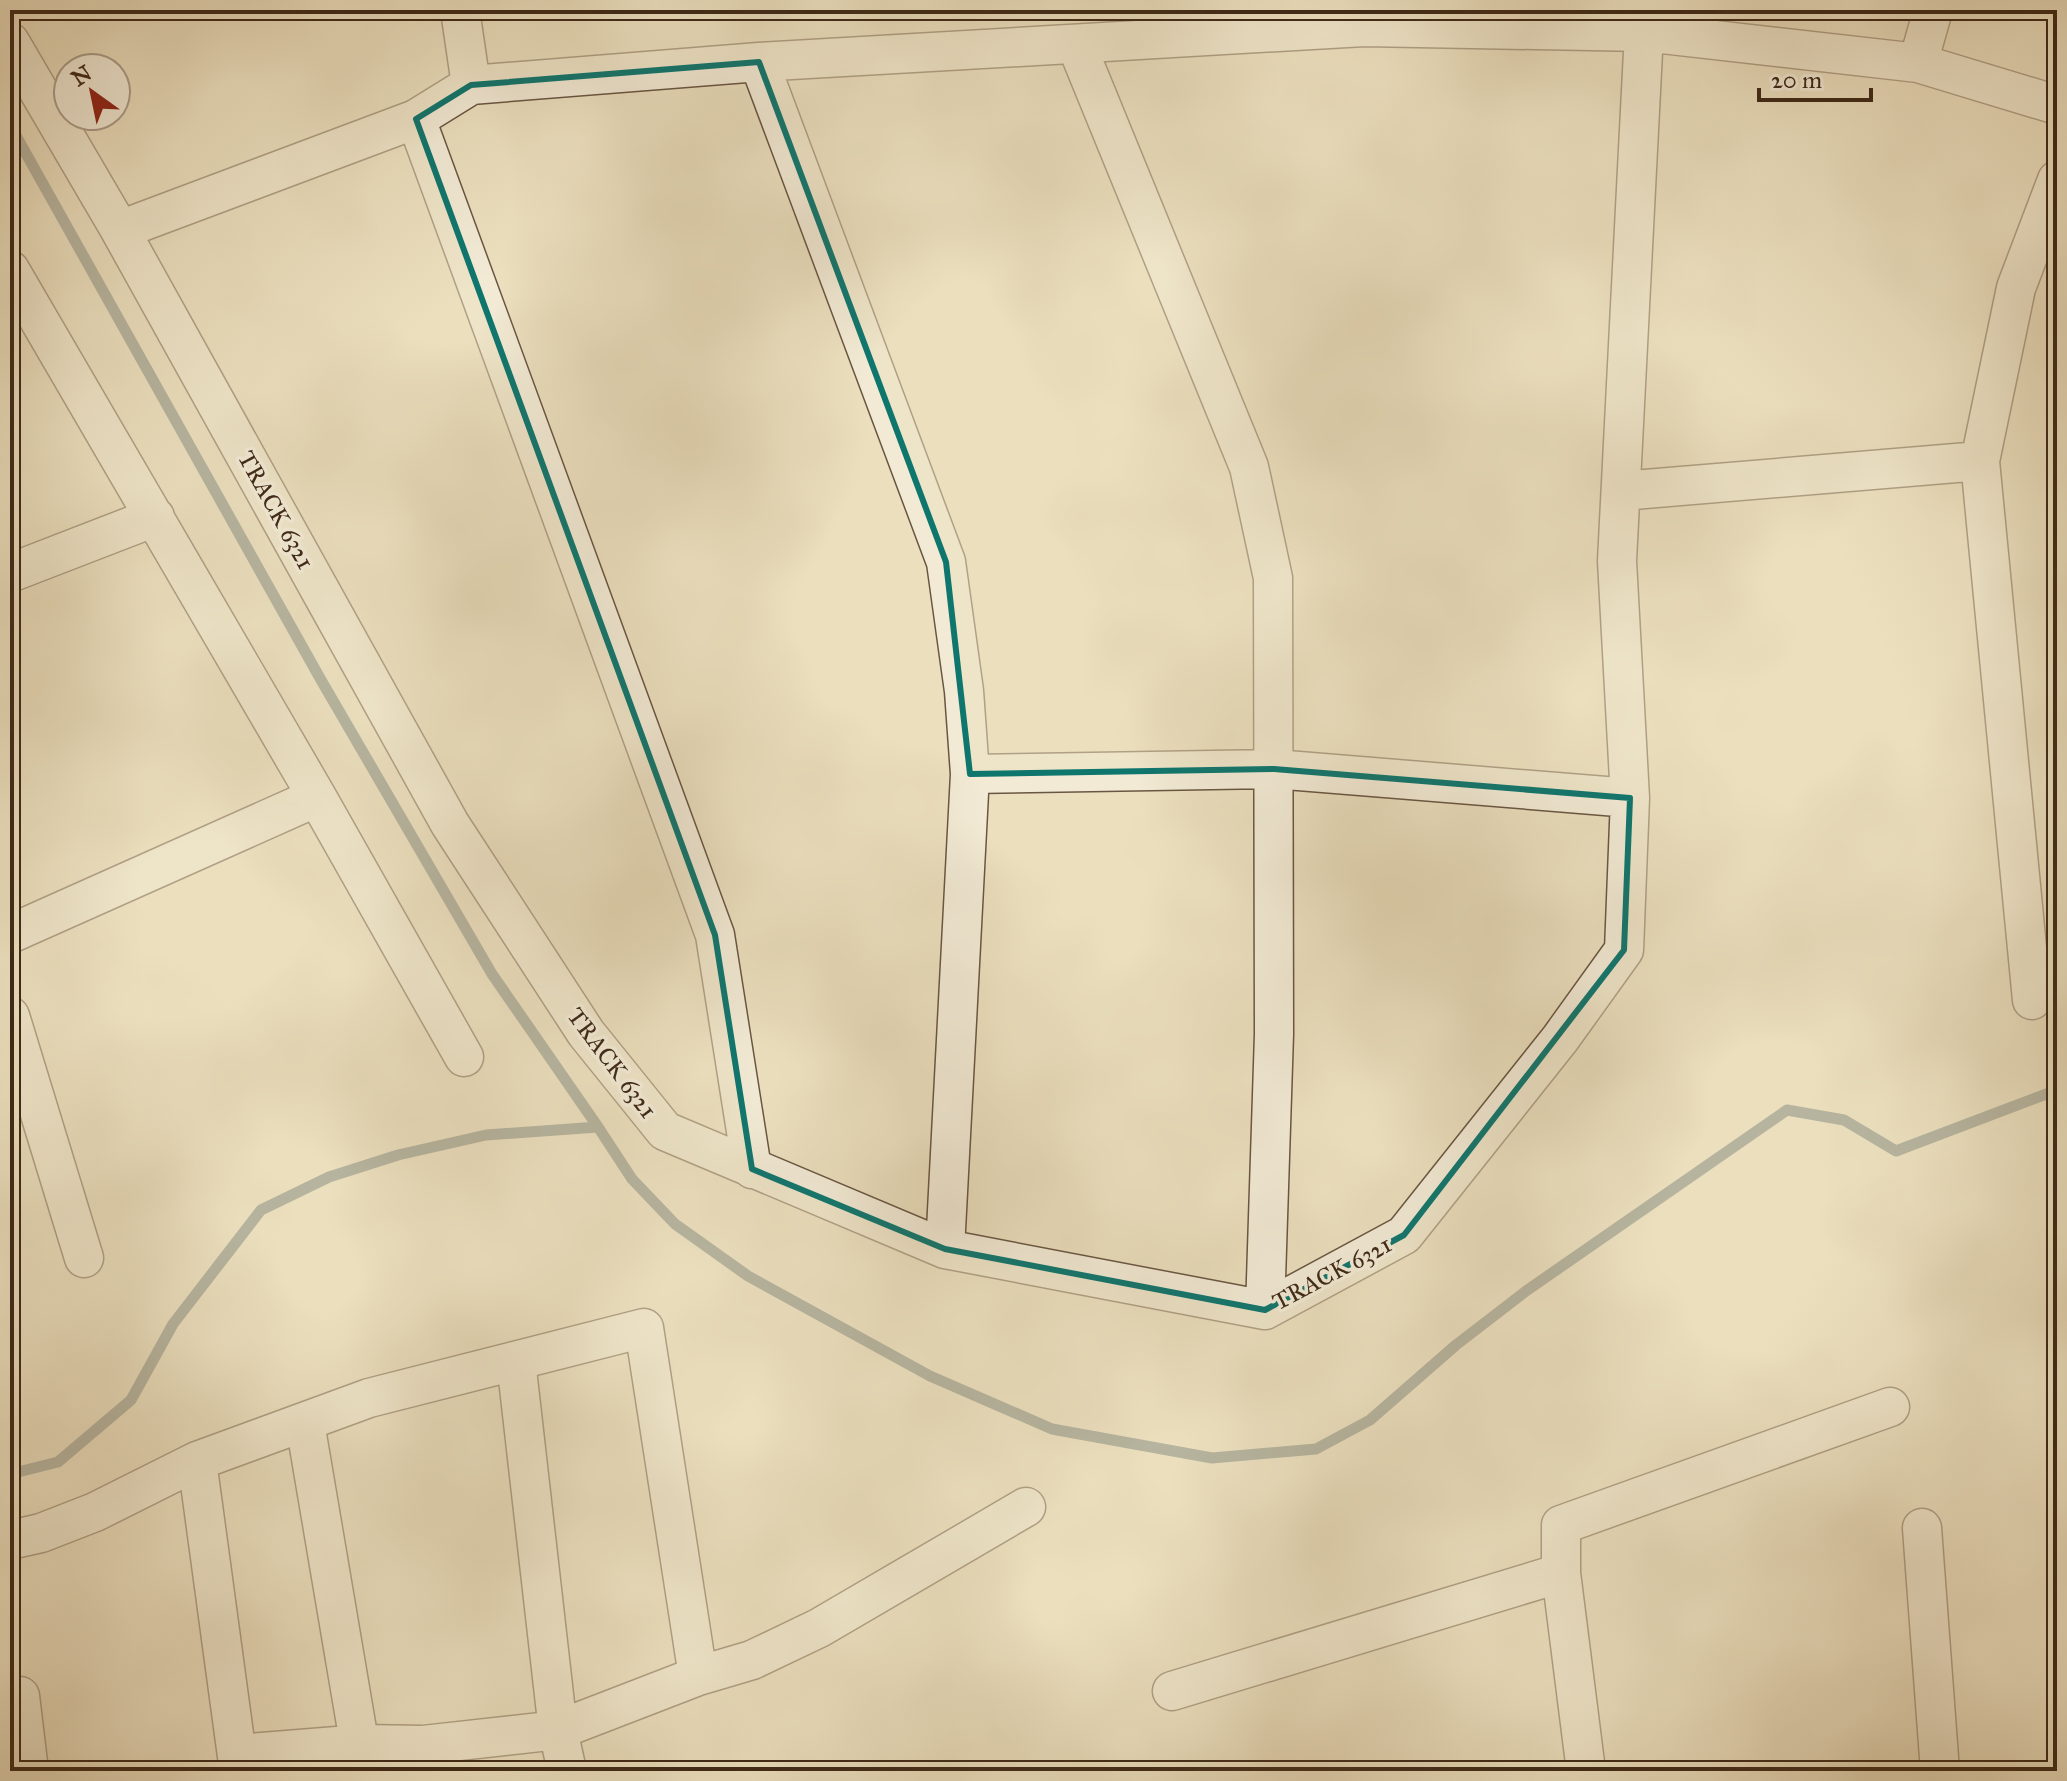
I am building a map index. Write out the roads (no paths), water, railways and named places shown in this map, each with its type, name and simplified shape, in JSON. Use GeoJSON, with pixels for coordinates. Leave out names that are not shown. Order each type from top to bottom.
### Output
{"type":"FeatureCollection","features":[{"type":"Feature","properties":{"kind":"street"},"geometry":{"type":"LineString","coordinates":[[460,10],[471,85]]}},
{"type":"Feature","properties":{"kind":"street"},"geometry":{"type":"LineString","coordinates":[[1918,63],[1933,10]]}},
{"type":"Feature","properties":{"kind":"street"},"geometry":{"type":"LineString","coordinates":[[970,774],[1274,769],[1630,798],[1617,561],[1645,21]]}},
{"type":"Feature","properties":{"kind":"street"},"geometry":{"type":"LineString","coordinates":[[120,230],[416,119],[471,85],[759,62],[1364,27],[1645,21],[1918,63],[2057,105]]}},
{"type":"Feature","properties":{"kind":"street","name":"TRACK 6321"},"geometry":{"type":"LineString","coordinates":[[10,42],[120,230],[450,824],[586,1033],[665,1131],[945,1249],[1265,1310],[1404,1235],[1560,1039],[1624,950],[1630,798]]}},
{"type":"Feature","properties":{"kind":"street"},"geometry":{"type":"LineString","coordinates":[[1076,44],[1249,467],[1273,578],[1274,1034],[1265,1310]]}},
{"type":"Feature","properties":{"kind":"street"},"geometry":{"type":"LineString","coordinates":[[759,62],[946,562],[964,691],[970,774],[945,1249]]}},
{"type":"Feature","properties":{"kind":"street"},"geometry":{"type":"LineString","coordinates":[[416,119],[715,935],[752,1169]]}},
{"type":"Feature","properties":{"kind":"street"},"geometry":{"type":"LineString","coordinates":[[2032,1000],[1980,461],[2016,288],[2057,180]]}},
{"type":"Feature","properties":{"kind":"street"},"geometry":{"type":"LineString","coordinates":[[10,270],[317,797],[464,1057]]}},
{"type":"Feature","properties":{"kind":"street"},"geometry":{"type":"LineString","coordinates":[[1621,491],[1980,461]]}},
{"type":"Feature","properties":{"kind":"street"},"geometry":{"type":"LineString","coordinates":[[10,573],[155,517]]}},
{"type":"Feature","properties":{"kind":"street"},"geometry":{"type":"LineString","coordinates":[[10,934],[317,797]]}},
{"type":"Feature","properties":{"kind":"street"},"geometry":{"type":"LineString","coordinates":[[10,1016],[84,1258]]}},
{"type":"Feature","properties":{"kind":"street"},"geometry":{"type":"LineString","coordinates":[[10,1540],[41,1533],[95,1512],[197,1461],[369,1398],[644,1328],[698,1676]]}},
{"type":"Feature","properties":{"kind":"street"},"geometry":{"type":"LineString","coordinates":[[516,1361],[558,1730],[567,1771]]}},
{"type":"Feature","properties":{"kind":"street"},"geometry":{"type":"LineString","coordinates":[[1586,1771],[1561,1573],[1561,1525],[1890,1407]]}},
{"type":"Feature","properties":{"kind":"street"},"geometry":{"type":"LineString","coordinates":[[305,1423],[363,1758]]}},
{"type":"Feature","properties":{"kind":"street"},"geometry":{"type":"LineString","coordinates":[[197,1461],[238,1762],[363,1758],[423,1745],[558,1730],[698,1676],[752,1660],[819,1628],[1026,1507]]}},
{"type":"Feature","properties":{"kind":"street"},"geometry":{"type":"LineString","coordinates":[[1922,1528],[1940,1771]]}},
{"type":"Feature","properties":{"kind":"street"},"geometry":{"type":"LineString","coordinates":[[1172,1691],[1561,1573]]}},
{"type":"Feature","properties":{"kind":"street"},"geometry":{"type":"LineString","coordinates":[[20,1696],[29,1771]]}},
{"type":"Feature","properties":{"kind":"waterway"},"geometry":{"type":"LineString","coordinates":[[10,125],[321,680],[492,974],[598,1127]]}},
{"type":"Feature","properties":{"kind":"waterway"},"geometry":{"type":"LineString","coordinates":[[10,1474],[58,1462],[131,1400],[173,1324],[261,1210],[329,1177],[398,1155],[486,1135],[598,1127],[632,1179],[675,1224],[748,1276],[930,1376],[1052,1429],[1212,1458],[1316,1449],[1370,1420],[1456,1345],[1526,1291],[1787,1110],[1844,1120],[1896,1151],[2057,1090]]}}]}
